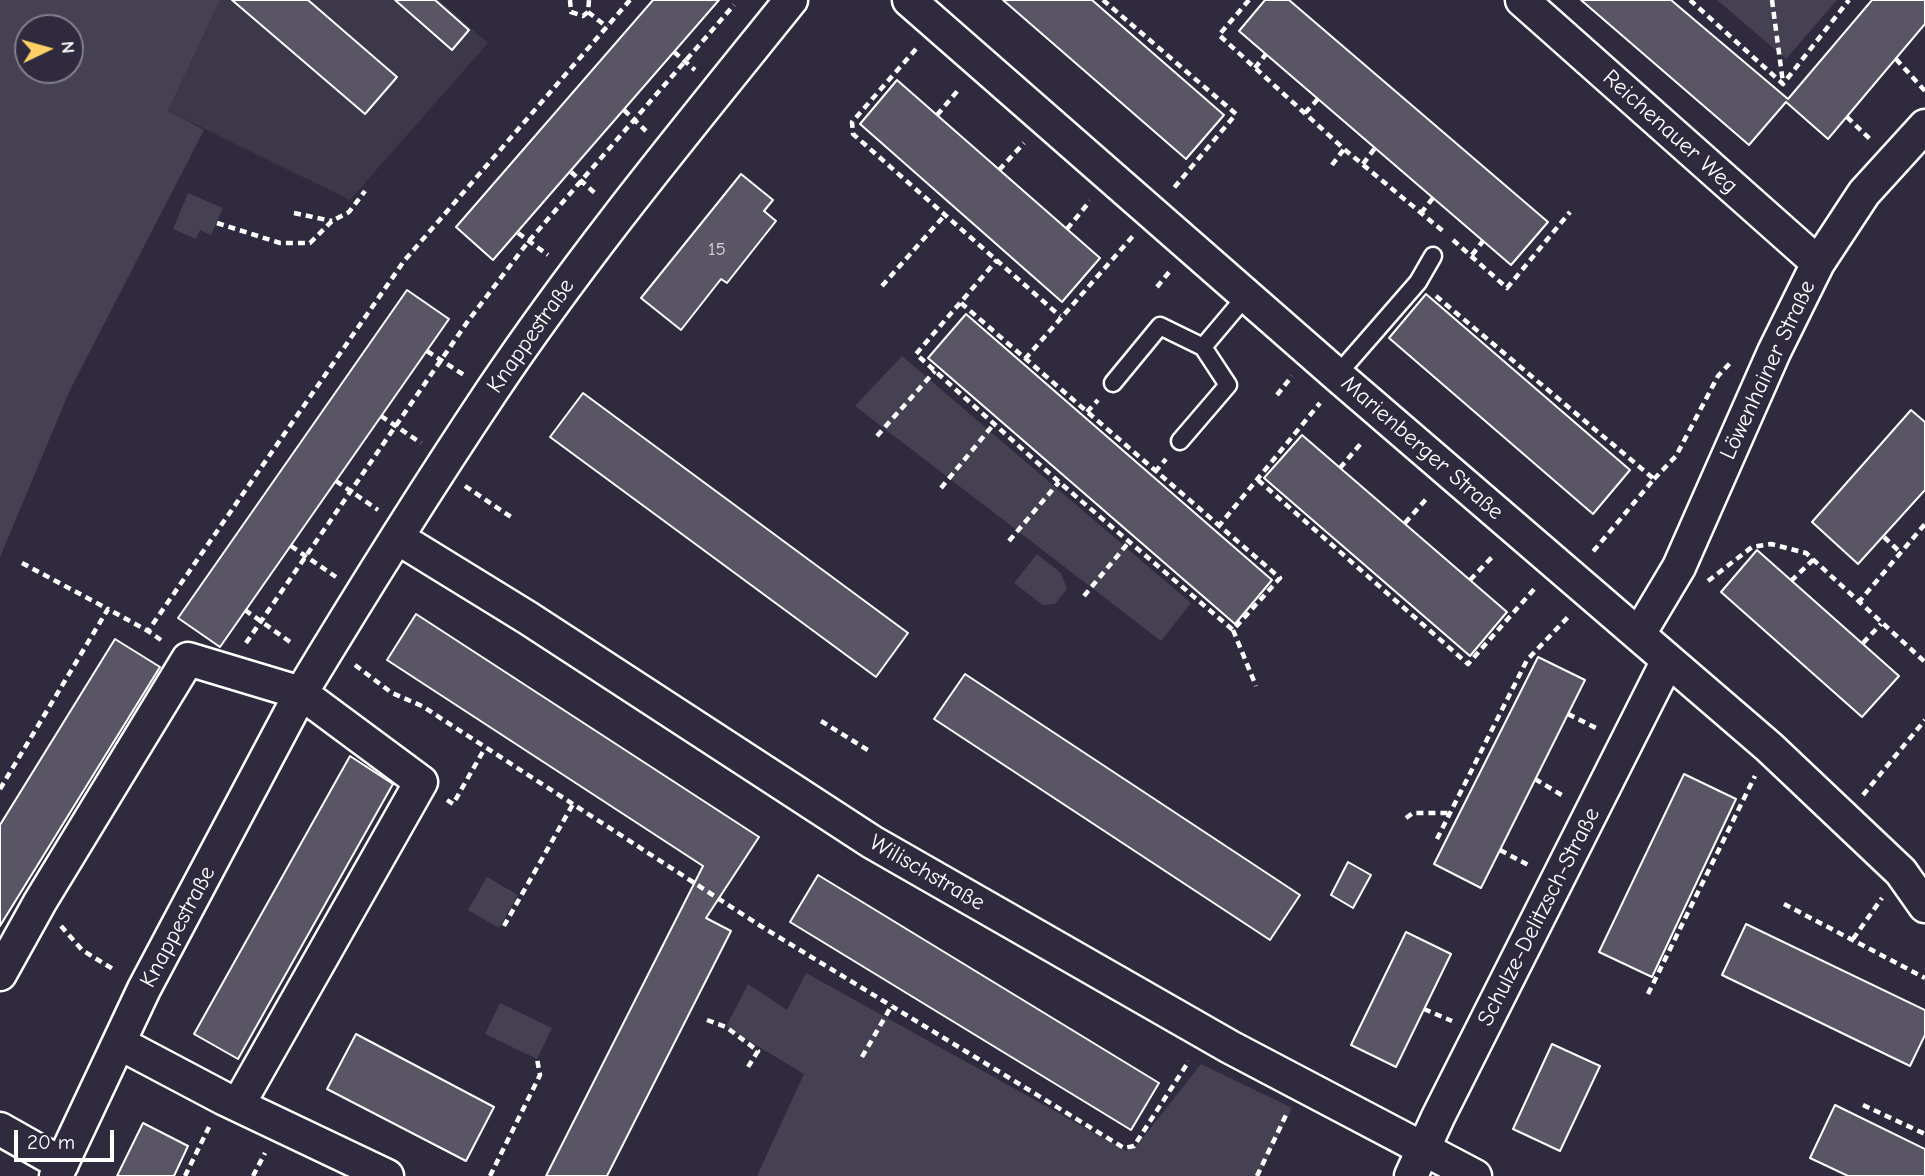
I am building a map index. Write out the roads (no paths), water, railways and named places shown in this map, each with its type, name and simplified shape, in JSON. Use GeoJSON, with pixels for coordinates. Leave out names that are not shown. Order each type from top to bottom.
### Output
{"type":"FeatureCollection","features":[{"type":"Feature","properties":{"kind":"street","name":"Knappestraße"},"geometry":{"type":"LineString","coordinates":[[0,1129],[59,1170],[121,1044],[144,989],[301,693],[325,654],[491,392],[576,274],[791,0]]}},
{"type":"Feature","properties":{"kind":"street","name":"Marienberger Straße"},"geometry":{"type":"LineString","coordinates":[[909,0],[1246,296],[1330,388],[1639,634],[1769,747],[1901,872],[1925,906]]}},
{"type":"Feature","properties":{"kind":"street","name":"Reichenauer Weg"},"geometry":{"type":"LineString","coordinates":[[1522,0],[1818,263]]}},
{"type":"Feature","properties":{"kind":"street","name":"Löwenhainer Straße"},"geometry":{"type":"LineString","coordinates":[[1639,634],[1679,567],[1774,352],[1818,263],[1864,193],[1925,126]]}},
{"type":"Feature","properties":{"kind":"street","name":"Wilischstraße"},"geometry":{"type":"LineString","coordinates":[[401,533],[872,842],[1300,1083],[1418,1163],[1475,1176]]}},
{"type":"Feature","properties":{"kind":"street"},"geometry":{"type":"LineString","coordinates":[[0,974],[40,902],[188,659],[227,673],[301,693],[421,782],[230,1102]]}},
{"type":"Feature","properties":{"kind":"street","name":"Schulze-Delitzsch-Straße"},"geometry":{"type":"LineString","coordinates":[[1418,1163],[1437,1116],[1668,660]]}},
{"type":"Feature","properties":{"kind":"street"},"geometry":{"type":"LineString","coordinates":[[121,1044],[230,1102],[387,1176]]}},
{"type":"Feature","properties":{"kind":"lane"},"geometry":{"type":"LineString","coordinates":[[1330,388],[1418,282],[1433,256]]}},
{"type":"Feature","properties":{"kind":"lane"},"geometry":{"type":"LineString","coordinates":[[1203,347],[1246,296]]}},
{"type":"Feature","properties":{"kind":"lane"},"geometry":{"type":"LineString","coordinates":[[1113,383],[1160,326],[1203,347],[1228,385],[1180,441]]}}]}
